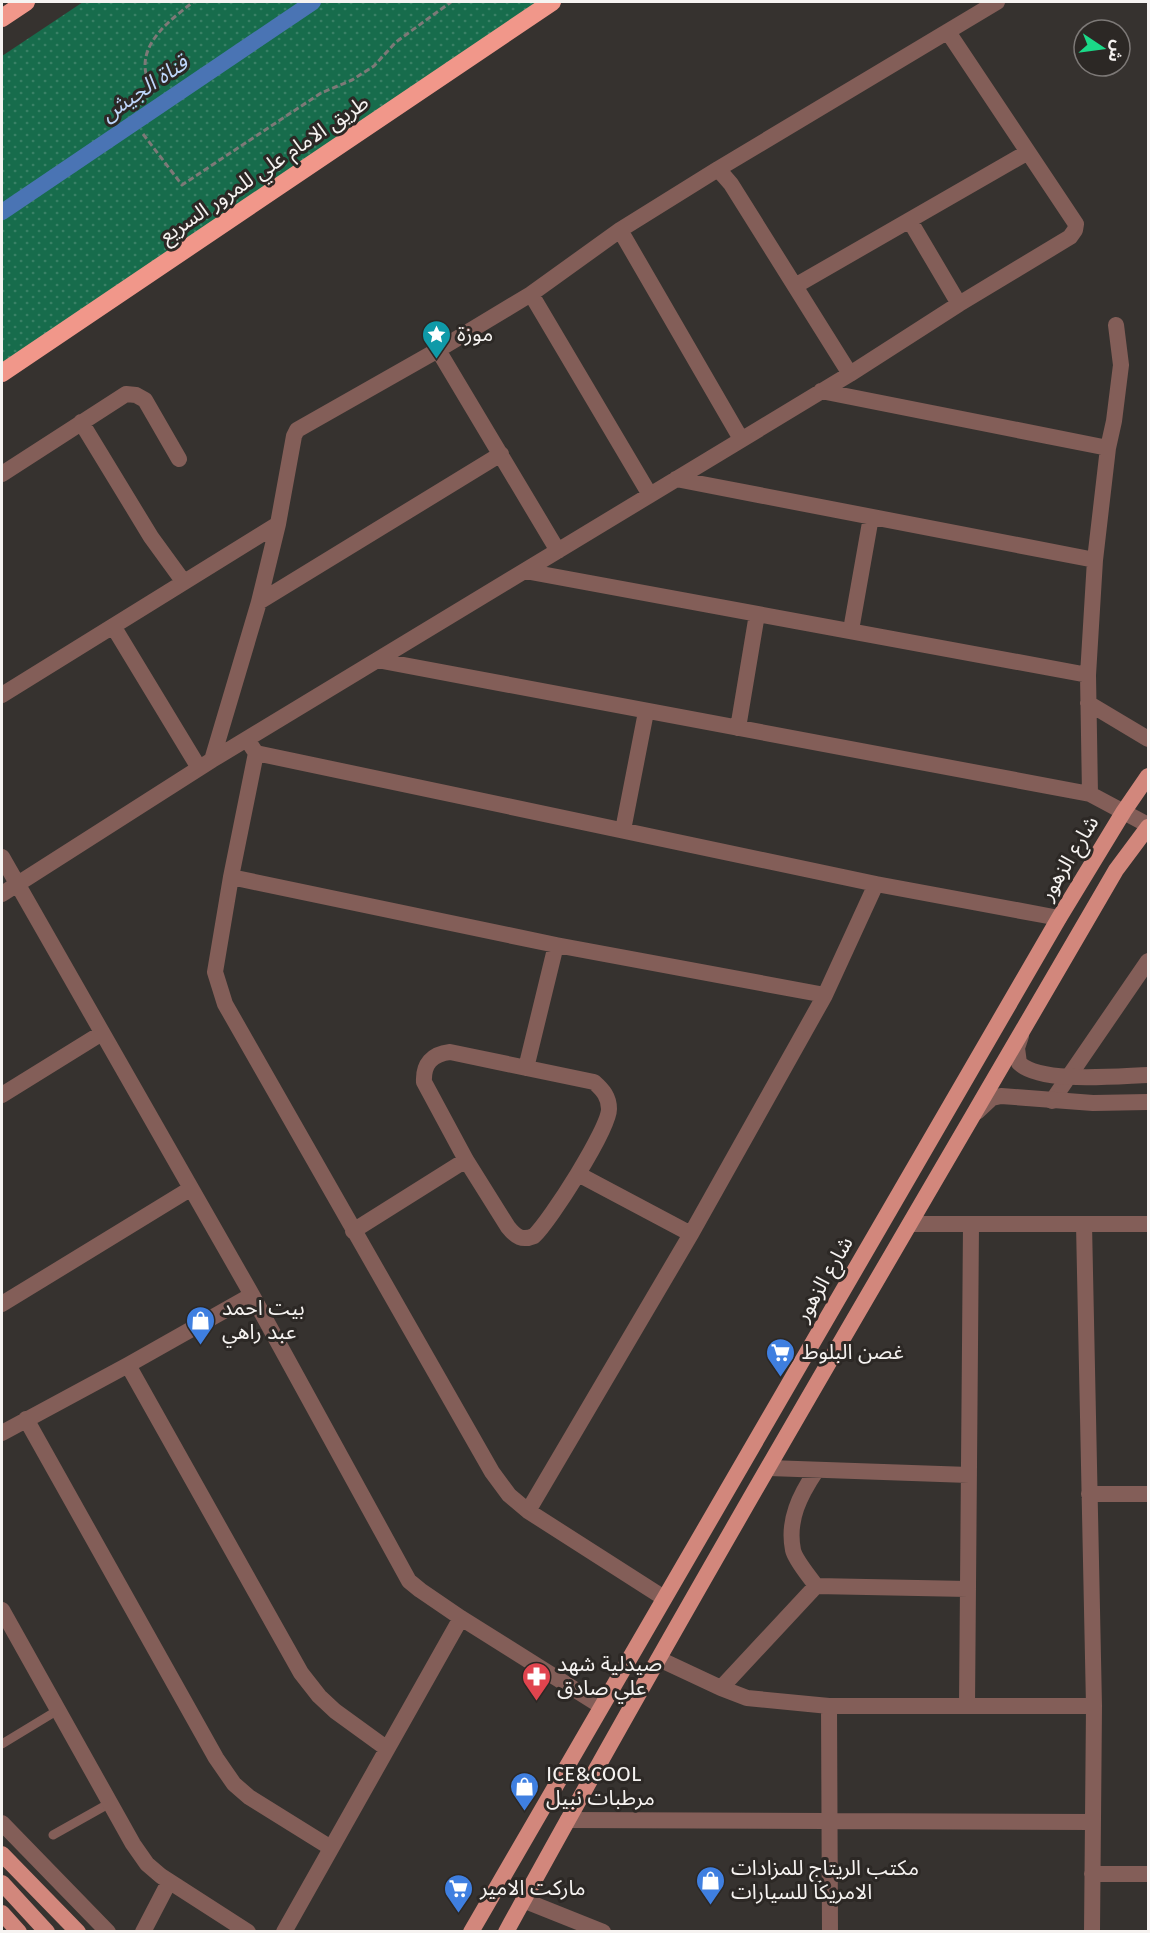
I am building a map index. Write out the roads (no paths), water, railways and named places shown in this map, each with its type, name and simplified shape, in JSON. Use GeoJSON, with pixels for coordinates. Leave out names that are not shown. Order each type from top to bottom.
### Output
{"type":"FeatureCollection","features":[{"type":"Feature","properties":{"kind":"highway"},"geometry":{"type":"LineString","coordinates":[[2,18],[26,2]]}},
{"type":"Feature","properties":{"kind":"highway","name":"طريق الامام علي للمرور السريع"},"geometry":{"type":"LineString","coordinates":[[2,373],[552,2]]}},
{"type":"Feature","properties":{"kind":"main road","name":"شارع الزهور"},"geometry":{"type":"LineString","coordinates":[[471,1932],[1059,918],[1124,811],[1149,776]]}},
{"type":"Feature","properties":{"kind":"main road"},"geometry":{"type":"LineString","coordinates":[[506,1932],[659,1659],[910,1224],[1116,870],[1149,826]]}},
{"type":"Feature","properties":{"kind":"main road"},"geometry":{"type":"LineString","coordinates":[[2,1854],[78,1932]]}},
{"type":"Feature","properties":{"kind":"main road"},"geometry":{"type":"LineString","coordinates":[[2,1883],[47,1932]]}},
{"type":"Feature","properties":{"kind":"main road"},"geometry":{"type":"LineString","coordinates":[[2,1912],[19,1932]]}},
{"type":"Feature","properties":{"kind":"street"},"geometry":{"type":"LineString","coordinates":[[206,764],[259,602],[297,430],[531,294],[620,230],[997,2]]}},
{"type":"Feature","properties":{"kind":"street"},"geometry":{"type":"LineString","coordinates":[[2,894],[206,764],[251,746],[377,660],[850,374],[1070,237],[1076,230],[1077,224],[948,32]]}},
{"type":"Feature","properties":{"kind":"street"},"geometry":{"type":"LineString","coordinates":[[795,286],[1028,152]]}},
{"type":"Feature","properties":{"kind":"street"},"geometry":{"type":"LineString","coordinates":[[718,169],[731,184],[850,374]]}},
{"type":"Feature","properties":{"kind":"street"},"geometry":{"type":"LineString","coordinates":[[910,221],[960,304]]}},
{"type":"Feature","properties":{"kind":"street"},"geometry":{"type":"LineString","coordinates":[[620,230],[741,439]]}},
{"type":"Feature","properties":{"kind":"street"},"geometry":{"type":"LineString","coordinates":[[531,294],[650,495]]}},
{"type":"Feature","properties":{"kind":"street"},"geometry":{"type":"LineString","coordinates":[[1090,794],[1088,675],[1095,560],[1108,448],[1121,365],[1116,325]]}},
{"type":"Feature","properties":{"kind":"street"},"geometry":{"type":"LineString","coordinates":[[438,350],[558,550]]}},
{"type":"Feature","properties":{"kind":"street"},"geometry":{"type":"LineString","coordinates":[[821,391],[1108,448]]}},
{"type":"Feature","properties":{"kind":"street"},"geometry":{"type":"LineString","coordinates":[[2,474],[126,394],[136,395],[145,400],[179,459]]}},
{"type":"Feature","properties":{"kind":"street"},"geometry":{"type":"LineString","coordinates":[[81,422],[151,537],[183,581]]}},
{"type":"Feature","properties":{"kind":"street"},"geometry":{"type":"LineString","coordinates":[[259,602],[501,454]]}},
{"type":"Feature","properties":{"kind":"street"},"geometry":{"type":"LineString","coordinates":[[676,479],[1095,560]]}},
{"type":"Feature","properties":{"kind":"street"},"geometry":{"type":"LineString","coordinates":[[851,630],[872,517]]}},
{"type":"Feature","properties":{"kind":"street"},"geometry":{"type":"LineString","coordinates":[[2,695],[278,524]]}},
{"type":"Feature","properties":{"kind":"street"},"geometry":{"type":"LineString","coordinates":[[525,571],[1088,675]]}},
{"type":"Feature","properties":{"kind":"street"},"geometry":{"type":"LineString","coordinates":[[738,728],[757,614]]}},
{"type":"Feature","properties":{"kind":"street"},"geometry":{"type":"LineString","coordinates":[[112,626],[206,764]]}},
{"type":"Feature","properties":{"kind":"street"},"geometry":{"type":"LineString","coordinates":[[377,660],[1090,794],[1149,826]]}},
{"type":"Feature","properties":{"kind":"street"},"geometry":{"type":"LineString","coordinates":[[1088,703],[1149,739]]}},
{"type":"Feature","properties":{"kind":"street"},"geometry":{"type":"LineString","coordinates":[[624,830],[645,712]]}},
{"type":"Feature","properties":{"kind":"street"},"geometry":{"type":"LineString","coordinates":[[251,746],[876,884],[1059,918]]}},
{"type":"Feature","properties":{"kind":"street"},"geometry":{"type":"LineString","coordinates":[[251,746],[215,972],[225,1005],[492,1472],[509,1495],[528,1511],[664,1598]]}},
{"type":"Feature","properties":{"kind":"street"},"geometry":{"type":"LineString","coordinates":[[2,857],[252,1295],[409,1581],[461,1618],[601,1706]]}},
{"type":"Feature","properties":{"kind":"street"},"geometry":{"type":"LineString","coordinates":[[231,877],[556,945],[825,995]]}},
{"type":"Feature","properties":{"kind":"street"},"geometry":{"type":"LineString","coordinates":[[528,1511],[691,1234],[825,995],[876,884]]}},
{"type":"Feature","properties":{"kind":"street"},"geometry":{"type":"LineString","coordinates":[[526,1068],[556,945]]}},
{"type":"Feature","properties":{"kind":"street"},"geometry":{"type":"LineString","coordinates":[[1052,1101],[1149,961]]}},
{"type":"Feature","properties":{"kind":"street"},"geometry":{"type":"LineString","coordinates":[[1023,1031],[1017,1048],[1019,1063],[1035,1072],[1053,1077],[1149,1075]]}},
{"type":"Feature","properties":{"kind":"street"},"geometry":{"type":"LineString","coordinates":[[2,1095],[102,1033]]}},
{"type":"Feature","properties":{"kind":"street"},"geometry":{"type":"LineString","coordinates":[[450,1052],[594,1083],[604,1090],[609,1111],[606,1121],[578,1174],[538,1232],[527,1238],[515,1236],[466,1160],[424,1082],[423,1072],[427,1063],[434,1057],[450,1052]]}},
{"type":"Feature","properties":{"kind":"street"},"geometry":{"type":"LineString","coordinates":[[973,1117],[983,1104],[992,1098],[1001,1096],[1093,1103],[1149,1102]]}},
{"type":"Feature","properties":{"kind":"street"},"geometry":{"type":"LineString","coordinates":[[353,1231],[466,1160]]}},
{"type":"Feature","properties":{"kind":"street"},"geometry":{"type":"LineString","coordinates":[[578,1174],[691,1234]]}},
{"type":"Feature","properties":{"kind":"street"},"geometry":{"type":"LineString","coordinates":[[2,1304],[190,1189]]}},
{"type":"Feature","properties":{"kind":"street"},"geometry":{"type":"LineString","coordinates":[[910,1224],[1149,1224]]}},
{"type":"Feature","properties":{"kind":"street"},"geometry":{"type":"LineString","coordinates":[[1084,1224],[1094,1706],[1092,1932]]}},
{"type":"Feature","properties":{"kind":"street"},"geometry":{"type":"LineString","coordinates":[[967,1706],[971,1225]]}},
{"type":"Feature","properties":{"kind":"street"},"geometry":{"type":"LineString","coordinates":[[2,1433],[252,1295]]}},
{"type":"Feature","properties":{"kind":"street"},"geometry":{"type":"LineString","coordinates":[[128,1365],[301,1673],[319,1696],[335,1711],[386,1748]]}},
{"type":"Feature","properties":{"kind":"street"},"geometry":{"type":"LineString","coordinates":[[26,1419],[216,1758],[234,1784],[249,1797],[331,1848]]}},
{"type":"Feature","properties":{"kind":"street"},"geometry":{"type":"LineString","coordinates":[[769,1468],[969,1475]]}},
{"type":"Feature","properties":{"kind":"street"},"geometry":{"type":"LineString","coordinates":[[816,1471],[799,1498],[792,1522],[793,1552],[816,1586]]}},
{"type":"Feature","properties":{"kind":"street"},"geometry":{"type":"LineString","coordinates":[[1089,1494],[1149,1494]]}},
{"type":"Feature","properties":{"kind":"street"},"geometry":{"type":"LineString","coordinates":[[721,1688],[816,1586],[968,1589]]}},
{"type":"Feature","properties":{"kind":"street"},"geometry":{"type":"LineString","coordinates":[[2,1610],[110,1803],[147,1864],[170,1882],[248,1932]]}},
{"type":"Feature","properties":{"kind":"street"},"geometry":{"type":"LineString","coordinates":[[284,1932],[461,1618]]}},
{"type":"Feature","properties":{"kind":"street"},"geometry":{"type":"LineString","coordinates":[[659,1659],[747,1698],[829,1706],[1094,1706]]}},
{"type":"Feature","properties":{"kind":"street"},"geometry":{"type":"LineString","coordinates":[[829,1706],[830,1932]]}},
{"type":"Feature","properties":{"kind":"street"},"geometry":{"type":"LineString","coordinates":[[568,1820],[1093,1822]]}},
{"type":"Feature","properties":{"kind":"street"},"geometry":{"type":"LineString","coordinates":[[2,1823],[108,1932]]}},
{"type":"Feature","properties":{"kind":"street"},"geometry":{"type":"LineString","coordinates":[[1092,1874],[1149,1874]]}},
{"type":"Feature","properties":{"kind":"street"},"geometry":{"type":"LineString","coordinates":[[143,1932],[170,1882]]}},
{"type":"Feature","properties":{"kind":"street"},"geometry":{"type":"LineString","coordinates":[[523,1900],[603,1932]]}},
{"type":"Feature","properties":{"kind":"lane"},"geometry":{"type":"LineString","coordinates":[[2,1744],[58,1710]]}},
{"type":"Feature","properties":{"kind":"lane"},"geometry":{"type":"LineString","coordinates":[[53,1835],[110,1803]]}},
{"type":"Feature","properties":{"kind":"waterway","name":"قناة الجيش"},"geometry":{"type":"LineString","coordinates":[[2,212],[313,2]]}},
{"type":"Feature","properties":{"kind":"place","name":"موزة"},"geometry":{"type":"Point","coordinates":[436,360]}},
{"type":"Feature","properties":{"kind":"place","name":"بيت احمد عبد راهي"},"geometry":{"type":"Point","coordinates":[201,1346]}},
{"type":"Feature","properties":{"kind":"place","name":"غصن البلوط"},"geometry":{"type":"Point","coordinates":[781,1378]}},
{"type":"Feature","properties":{"kind":"place","name":"صيدلية شهد علي صادق"},"geometry":{"type":"Point","coordinates":[536,1702]}},
{"type":"Feature","properties":{"kind":"place","name":"ICE&COOL مرطبات نبيل"},"geometry":{"type":"Point","coordinates":[525,1812]}},
{"type":"Feature","properties":{"kind":"place","name":"مكتب الريتاج للمزادات الامريكا للسيارات"},"geometry":{"type":"Point","coordinates":[710,1906]}},
{"type":"Feature","properties":{"kind":"place","name":"ماركت الامير"},"geometry":{"type":"Point","coordinates":[459,1914]}}]}
